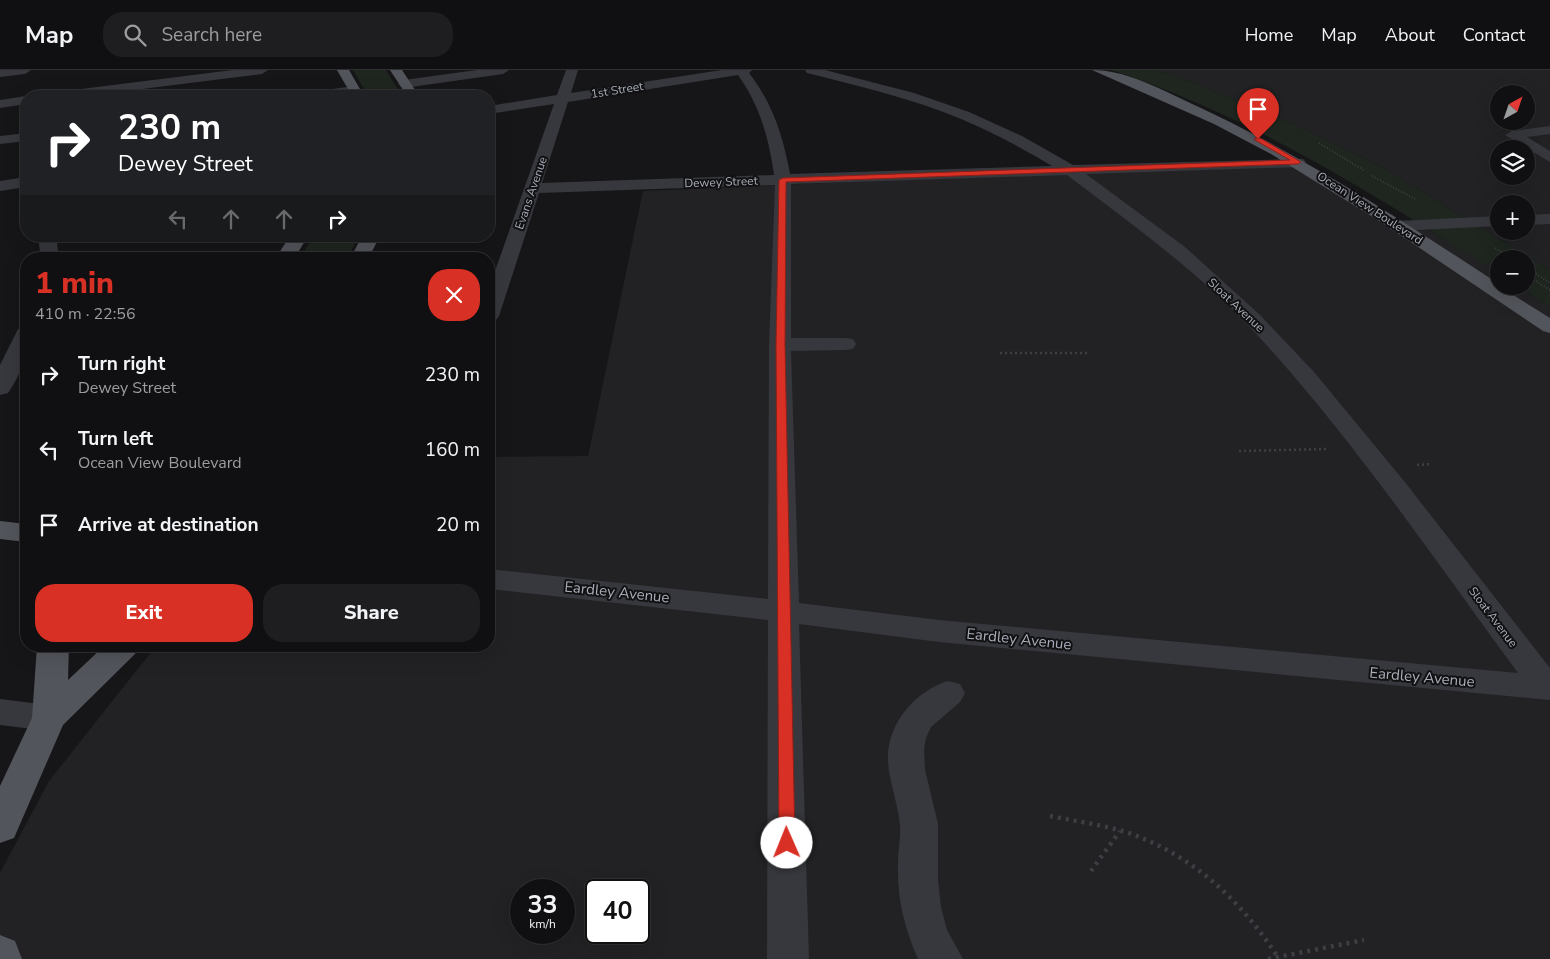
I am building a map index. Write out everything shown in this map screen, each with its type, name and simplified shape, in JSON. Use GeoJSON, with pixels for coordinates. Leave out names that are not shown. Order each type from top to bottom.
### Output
{"type":"FeatureCollection","features":[{"type":"Feature","properties":{"kind":"main road"},"geometry":{"type":"LineString","coordinates":[[343,70],[354,90]]}},
{"type":"Feature","properties":{"kind":"main road"},"geometry":{"type":"LineString","coordinates":[[396,70],[408,90]]}},
{"type":"Feature","properties":{"kind":"main road","name":"Ocean View Boulevard"},"geometry":{"type":"LineString","coordinates":[[1098,70],[1196,108],[1298,162],[1550,327]]}},
{"type":"Feature","properties":{"kind":"main road"},"geometry":{"type":"LineString","coordinates":[[0,530],[20,532]]}},
{"type":"Feature","properties":{"kind":"main road"},"geometry":{"type":"LineString","coordinates":[[50,718],[53,652]]}},
{"type":"Feature","properties":{"kind":"main road"},"geometry":{"type":"LineString","coordinates":[[0,827],[50,718],[118,652]]}},
{"type":"Feature","properties":{"kind":"main road"},"geometry":{"type":"LineString","coordinates":[[0,955],[1,959]]}},
{"type":"Feature","properties":{"kind":"street"},"geometry":{"type":"LineString","coordinates":[[0,73],[25,70]]}},
{"type":"Feature","properties":{"kind":"street"},"geometry":{"type":"LineString","coordinates":[[104,90],[262,70]]}},
{"type":"Feature","properties":{"kind":"street"},"geometry":{"type":"LineString","coordinates":[[404,84],[503,70]]}},
{"type":"Feature","properties":{"kind":"street","name":"Evans Avenue"},"geometry":{"type":"LineString","coordinates":[[495,299],[572,70]]}},
{"type":"Feature","properties":{"kind":"street"},"geometry":{"type":"LineString","coordinates":[[743,70],[757,92],[768,115],[777,141],[783,180],[780,345],[788,959]]}},
{"type":"Feature","properties":{"kind":"street","name":"1st Street"},"geometry":{"type":"LineString","coordinates":[[495,109],[743,70]]}},
{"type":"Feature","properties":{"kind":"street","name":"Sloat Avenue"},"geometry":{"type":"LineString","coordinates":[[812,70],[883,88],[964,115],[1016,139],[1070,170],[1178,251],[1253,319],[1306,377],[1395,487],[1548,688]]}},
{"type":"Feature","properties":{"kind":"street"},"geometry":{"type":"LineString","coordinates":[[0,104],[20,101]]}},
{"type":"Feature","properties":{"kind":"street"},"geometry":{"type":"LineString","coordinates":[[1512,136],[1550,130]]}},
{"type":"Feature","properties":{"kind":"street"},"geometry":{"type":"LineString","coordinates":[[1512,136],[1550,141]]}},
{"type":"Feature","properties":{"kind":"street"},"geometry":{"type":"LineString","coordinates":[[1512,136],[1550,157]]}},
{"type":"Feature","properties":{"kind":"street"},"geometry":{"type":"LineString","coordinates":[[0,140],[20,137]]}},
{"type":"Feature","properties":{"kind":"street","name":"Dewey Street"},"geometry":{"type":"LineString","coordinates":[[533,188],[1298,162]]}},
{"type":"Feature","properties":{"kind":"street"},"geometry":{"type":"LineString","coordinates":[[0,186],[20,183]]}},
{"type":"Feature","properties":{"kind":"street"},"geometry":{"type":"LineString","coordinates":[[1535,220],[1550,219]]}},
{"type":"Feature","properties":{"kind":"street"},"geometry":{"type":"LineString","coordinates":[[1397,226],[1490,221]]}},
{"type":"Feature","properties":{"kind":"street"},"geometry":{"type":"LineString","coordinates":[[780,345],[845,344]]}},
{"type":"Feature","properties":{"kind":"street"},"geometry":{"type":"LineString","coordinates":[[0,388],[20,346]]}},
{"type":"Feature","properties":{"kind":"street","name":"Eardley Avenue"},"geometry":{"type":"LineString","coordinates":[[495,580],[783,610],[939,631],[1548,688]]}},
{"type":"Feature","properties":{"kind":"street"},"geometry":{"type":"LineString","coordinates":[[942,959],[928,937],[920,910],[917,874],[919,826],[916,803],[907,769],[906,753],[908,736],[915,723],[927,709],[948,693]]}},
{"type":"Feature","properties":{"kind":"street"},"geometry":{"type":"LineString","coordinates":[[0,712],[50,718]]}},
{"type":"Feature","properties":{"kind":"path"},"geometry":{"type":"LineString","coordinates":[[1535,273],[1550,283]]}},
{"type":"Feature","properties":{"kind":"path"},"geometry":{"type":"LineString","coordinates":[[1535,281],[1550,290]]}},
{"type":"Feature","properties":{"kind":"path"},"geometry":{"type":"LineString","coordinates":[[1000,352],[1090,354]]}},
{"type":"Feature","properties":{"kind":"path"},"geometry":{"type":"LineString","coordinates":[[1239,452],[1327,449]]}},
{"type":"Feature","properties":{"kind":"path"},"geometry":{"type":"LineString","coordinates":[[1050,816],[1120,831],[1166,850],[1204,873],[1238,903],[1278,958]]}},
{"type":"Feature","properties":{"kind":"path"},"geometry":{"type":"LineString","coordinates":[[1091,871],[1120,831]]}},
{"type":"Feature","properties":{"kind":"path"},"geometry":{"type":"LineString","coordinates":[[1268,959],[1364,940]]}},
{"type":"Feature","properties":{"kind":"shaded area"},"geometry":{"type":"Polygon","coordinates":[[[353,70],[386,70],[398,90],[365,90],[353,70]]]}},
{"type":"Feature","properties":{"kind":"shaded area"},"geometry":{"type":"Polygon","coordinates":[[[1111,70],[1156,70],[1192,82],[1278,117],[1382,167],[1490,233],[1490,240],[1501,240],[1517,250],[1490,250],[1490,268],[1406,215],[1311,160],[1213,110],[1111,70]]]}},
{"type":"Feature","properties":{"kind":"shaded area"},"geometry":{"type":"Polygon","coordinates":[[[1156,70],[1550,70],[1550,270],[1535,261],[1535,250],[1517,250],[1501,240],[1535,240],[1535,195],[1490,195],[1490,233],[1382,167],[1278,117],[1192,82],[1156,70]]]}},
{"type":"Feature","properties":{"kind":"shaded area"},"geometry":{"type":"Polygon","coordinates":[[[1298,162],[1397,226],[1420,225],[1490,268],[1490,295],[1532,295],[1550,307],[1550,959],[0,959],[0,873],[49,781],[151,652],[495,652],[495,457],[588,456],[643,191],[1298,162]]]}},
{"type":"Feature","properties":{"kind":"shaded area"},"geometry":{"type":"Polygon","coordinates":[[[310,242],[356,242],[351,252],[304,252],[310,242]]]}},
{"type":"Feature","properties":{"kind":"shaded area"},"geometry":{"type":"Polygon","coordinates":[[[1535,261],[1550,270],[1550,307],[1532,295],[1535,295],[1535,261]]]}},
{"type":"Feature","properties":{"kind":"route"},"geometry":{"type":"LineString","coordinates":[[787,843],[780,345],[783,180],[1298,162],[1258,139]]}}]}
